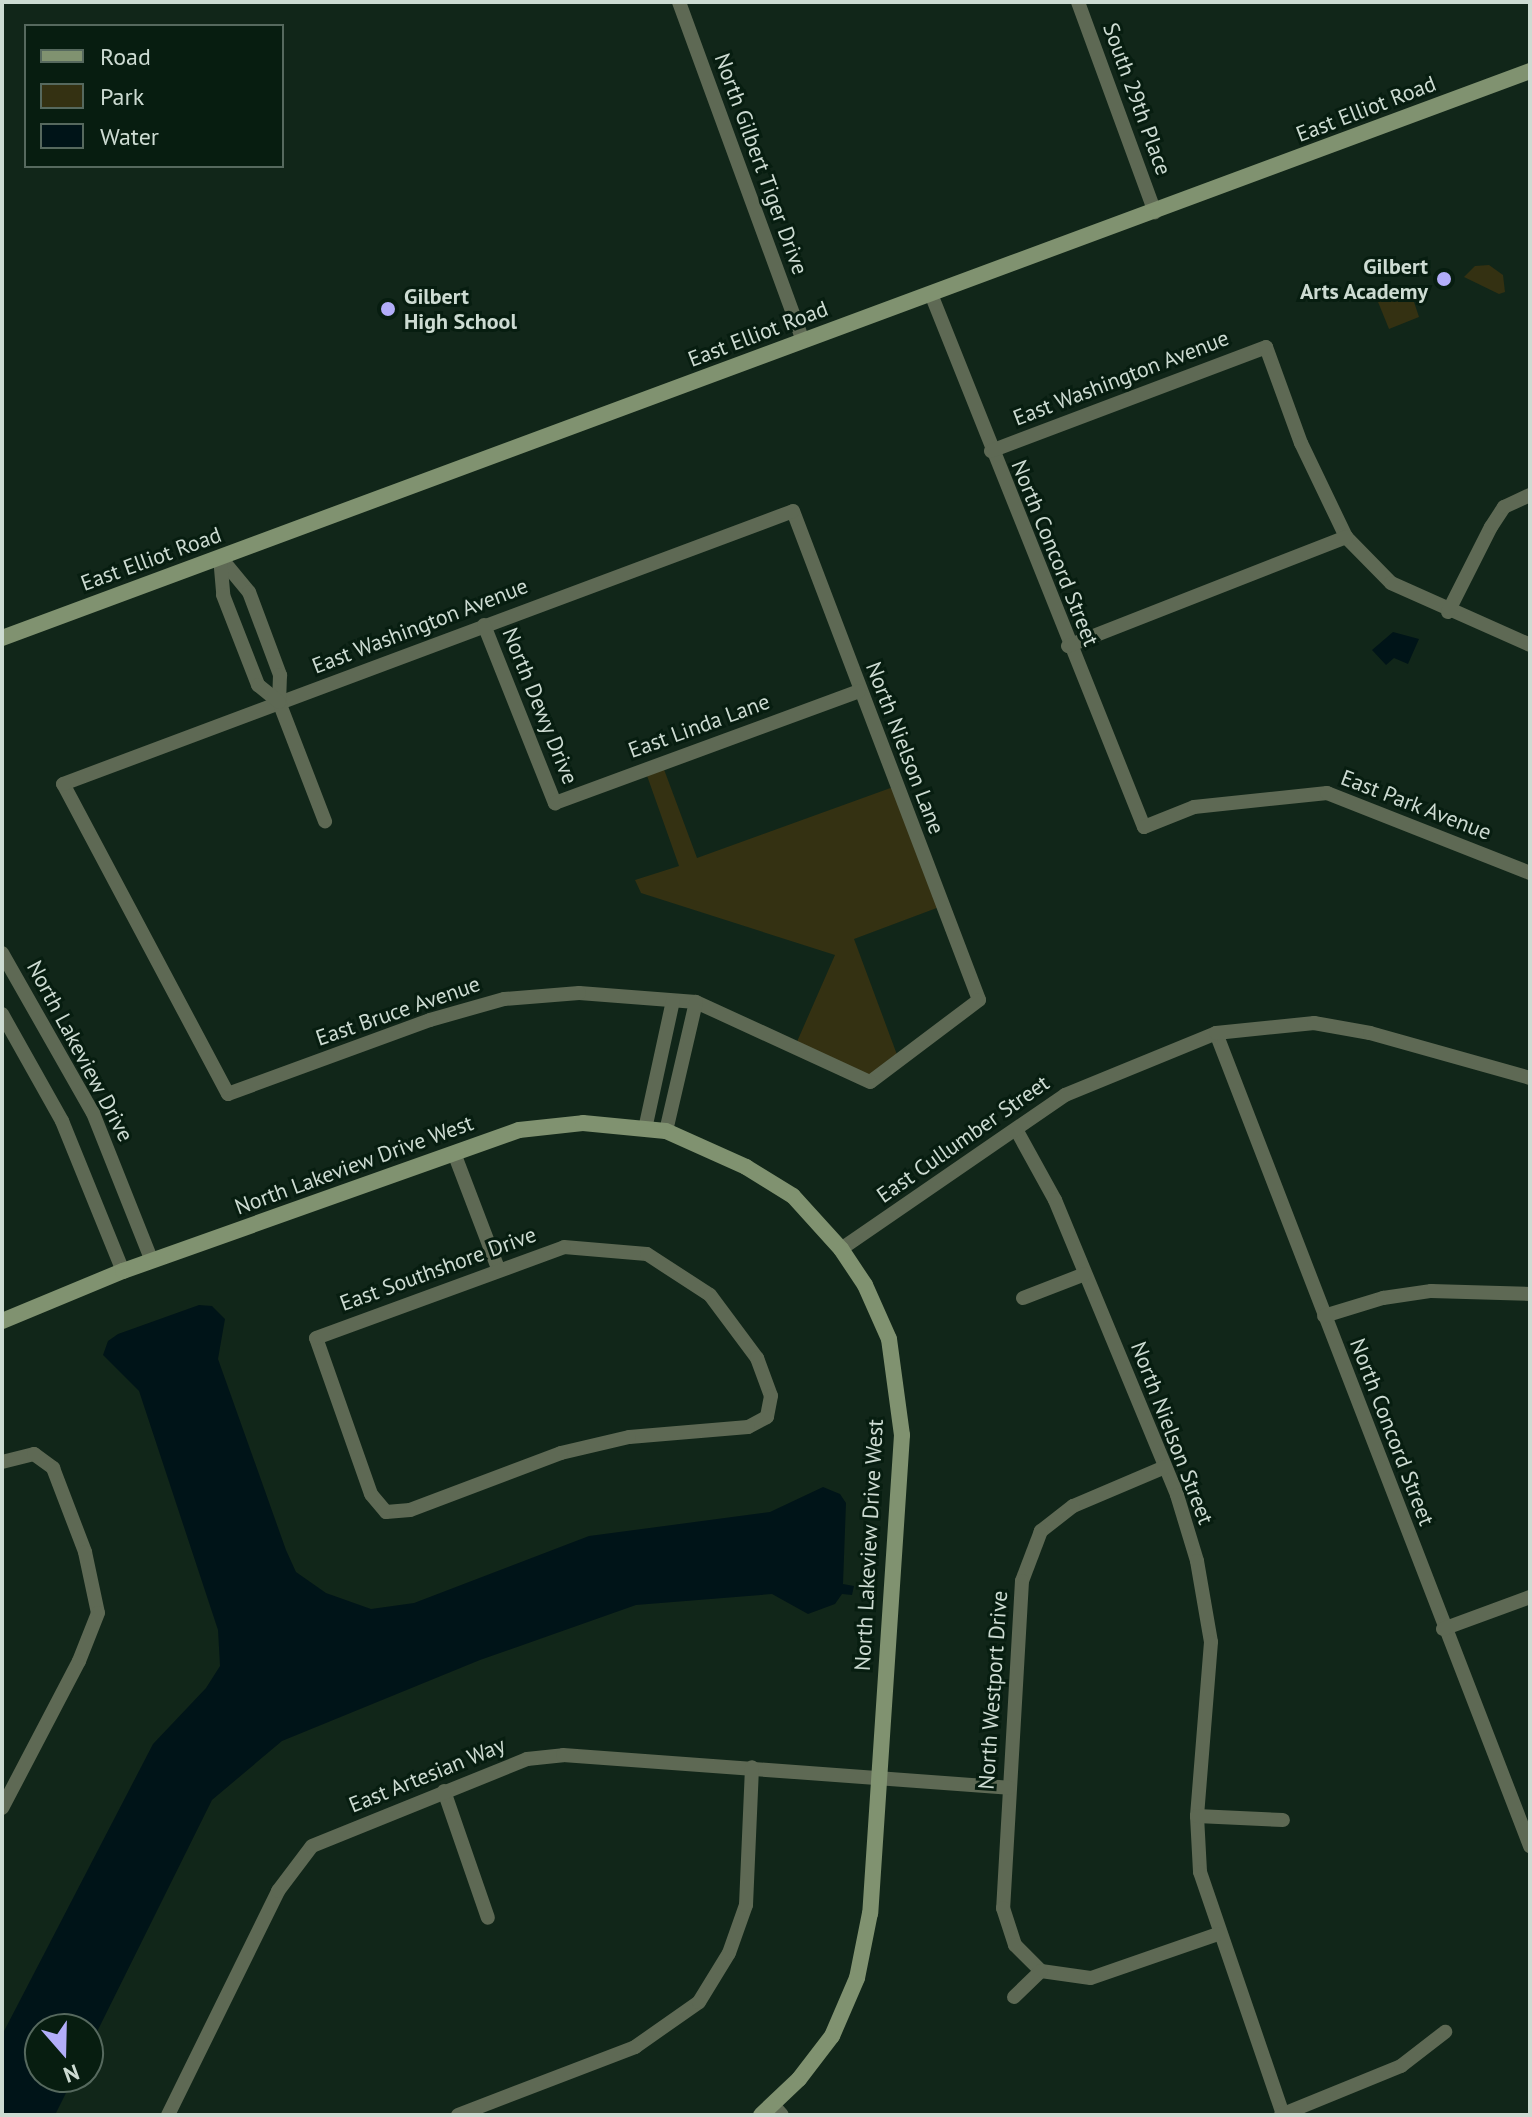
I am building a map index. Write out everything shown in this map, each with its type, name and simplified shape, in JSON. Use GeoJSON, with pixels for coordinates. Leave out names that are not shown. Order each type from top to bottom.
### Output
{"type":"FeatureCollection","features":[{"type":"Feature","properties":{"kind":"street","name":"North Gilbert Tiger Drive"},"geometry":{"type":"LineString","coordinates":[[679,2],[803,340]]}},
{"type":"Feature","properties":{"kind":"street","name":"South 29th Place"},"geometry":{"type":"LineString","coordinates":[[1078,2],[1155,212]]}},
{"type":"Feature","properties":{"kind":"street","name":"East Elliot Road"},"geometry":{"type":"LineString","coordinates":[[2,638],[1530,71]]}},
{"type":"Feature","properties":{"kind":"street","name":"North Concord Street"},"geometry":{"type":"LineString","coordinates":[[931,294],[1068,646],[1144,827]]}},
{"type":"Feature","properties":{"kind":"street","name":"East Washington Avenue"},"geometry":{"type":"LineString","coordinates":[[991,451],[1266,347],[1301,443],[1346,537]]}},
{"type":"Feature","properties":{"kind":"street"},"geometry":{"type":"LineString","coordinates":[[1448,612],[1478,545],[1504,507],[1530,495]]}},
{"type":"Feature","properties":{"kind":"street","name":"East Washington Avenue"},"geometry":{"type":"LineString","coordinates":[[157,964],[63,784],[793,511]]}},
{"type":"Feature","properties":{"kind":"street","name":"North Nielson Lane"},"geometry":{"type":"LineString","coordinates":[[793,511],[979,1000]]}},
{"type":"Feature","properties":{"kind":"street"},"geometry":{"type":"LineString","coordinates":[[1068,646],[1346,537],[1391,583],[1448,612],[1530,645]]}},
{"type":"Feature","properties":{"kind":"street"},"geometry":{"type":"LineString","coordinates":[[220,557],[223,595],[258,685],[279,702]]}},
{"type":"Feature","properties":{"kind":"street"},"geometry":{"type":"LineString","coordinates":[[220,557],[249,592],[280,675],[279,702],[325,821]]}},
{"type":"Feature","properties":{"kind":"street","name":"North Dewy Drive"},"geometry":{"type":"LineString","coordinates":[[484,625],[555,803]]}},
{"type":"Feature","properties":{"kind":"street","name":"East Linda Lane"},"geometry":{"type":"LineString","coordinates":[[555,803],[859,691]]}},
{"type":"Feature","properties":{"kind":"street","name":"East Park Avenue"},"geometry":{"type":"LineString","coordinates":[[1144,827],[1194,807],[1327,793],[1530,873]]}},
{"type":"Feature","properties":{"kind":"street","name":"North Lakeview Drive"},"geometry":{"type":"LineString","coordinates":[[2,953],[93,1113],[152,1261]]}},
{"type":"Feature","properties":{"kind":"street","name":"East Bruce Avenue"},"geometry":{"type":"LineString","coordinates":[[157,964],[228,1094],[430,1020],[504,999],[579,993],[696,1002],[870,1082],[979,1000]]}},
{"type":"Feature","properties":{"kind":"street"},"geometry":{"type":"LineString","coordinates":[[645,1129],[673,1001]]}},
{"type":"Feature","properties":{"kind":"street"},"geometry":{"type":"LineString","coordinates":[[666,1131],[696,1002]]}},
{"type":"Feature","properties":{"kind":"street"},"geometry":{"type":"LineString","coordinates":[[2,1014],[62,1121],[127,1270]]}},
{"type":"Feature","properties":{"kind":"street","name":"East Cullumber Street"},"geometry":{"type":"LineString","coordinates":[[841,1249],[1017,1131],[1065,1095],[1216,1033],[1314,1023],[1370,1033],[1530,1078]]}},
{"type":"Feature","properties":{"kind":"street","name":"North Concord Street"},"geometry":{"type":"LineString","coordinates":[[1216,1033],[1443,1629],[1524,1813],[1530,1846]]}},
{"type":"Feature","properties":{"kind":"street","name":"North Lakeview Drive West"},"geometry":{"type":"LineString","coordinates":[[2,1321],[127,1270],[519,1130],[583,1123],[666,1131],[746,1167],[793,1196],[841,1249],[865,1285],[889,1339],[902,1435],[870,1913],[857,1978],[832,2036],[772,2112]]}},
{"type":"Feature","properties":{"kind":"street","name":"North Nielson Street"},"geometry":{"type":"LineString","coordinates":[[1017,1131],[1055,1200],[1165,1467],[1197,1561],[1211,1642],[1197,1816],[1200,1872],[1218,1934],[1282,2114]]}},
{"type":"Feature","properties":{"kind":"street"},"geometry":{"type":"LineString","coordinates":[[454,1153],[498,1268]]}},
{"type":"Feature","properties":{"kind":"street","name":"East Southshore Drive"},"geometry":{"type":"LineString","coordinates":[[564,1247],[647,1254],[710,1295],[757,1358],[771,1396],[767,1417],[748,1427],[629,1437],[561,1453],[410,1510],[386,1512],[371,1494],[316,1338],[498,1268],[564,1247]]}},
{"type":"Feature","properties":{"kind":"street"},"geometry":{"type":"LineString","coordinates":[[1023,1298],[1085,1274]]}},
{"type":"Feature","properties":{"kind":"street"},"geometry":{"type":"LineString","coordinates":[[1324,1316],[1383,1298],[1431,1291],[1530,1294]]}},
{"type":"Feature","properties":{"kind":"street"},"geometry":{"type":"LineString","coordinates":[[2,1462],[42,1455],[57,1476],[85,1552],[98,1613],[79,1661],[2,1808]]}},
{"type":"Feature","properties":{"kind":"street","name":"North Westport Drive"},"geometry":{"type":"LineString","coordinates":[[1041,1971],[1015,1945],[1003,1908],[1022,1581],[1041,1531],[1073,1506],[1165,1467]]}},
{"type":"Feature","properties":{"kind":"street"},"geometry":{"type":"LineString","coordinates":[[1443,1629],[1530,1597]]}},
{"type":"Feature","properties":{"kind":"street","name":"East Artesian Way"},"geometry":{"type":"LineString","coordinates":[[168,2115],[278,1891],[312,1846],[444,1791],[527,1759],[563,1755],[1009,1788]]}},
{"type":"Feature","properties":{"kind":"street"},"geometry":{"type":"LineString","coordinates":[[458,2115],[635,2047],[699,2002],[729,1953],[746,1905],[752,1767]]}},
{"type":"Feature","properties":{"kind":"street"},"geometry":{"type":"LineString","coordinates":[[444,1791],[488,1918]]}},
{"type":"Feature","properties":{"kind":"street"},"geometry":{"type":"LineString","coordinates":[[1197,1816],[1283,1820]]}},
{"type":"Feature","properties":{"kind":"street"},"geometry":{"type":"LineString","coordinates":[[1014,1997],[1041,1971],[1091,1978],[1218,1934]]}},
{"type":"Feature","properties":{"kind":"street"},"geometry":{"type":"LineString","coordinates":[[1282,2114],[1401,2066],[1445,2032]]}},
{"type":"Feature","properties":{"kind":"green space"},"geometry":{"type":"Polygon","coordinates":[[[1489,265],[1503,275],[1505,292],[1499,294],[1464,277],[1475,266],[1489,265]]]}},
{"type":"Feature","properties":{"kind":"green space"},"geometry":{"type":"Polygon","coordinates":[[[1394,290],[1412,296],[1419,317],[1389,329],[1376,297],[1394,290]]]}},
{"type":"Feature","properties":{"kind":"green space"},"geometry":{"type":"Polygon","coordinates":[[[662,764],[697,858],[896,786],[942,906],[854,939],[899,1060],[870,1082],[796,1044],[835,955],[641,893],[635,880],[679,866],[645,770],[662,764]]]}},
{"type":"Feature","properties":{"kind":"water"},"geometry":{"type":"Polygon","coordinates":[[[1393,632],[1419,639],[1408,664],[1394,658],[1386,665],[1372,650],[1393,632]]]}},
{"type":"Feature","properties":{"kind":"water"},"geometry":{"type":"Polygon","coordinates":[[[199,1305],[212,1306],[225,1319],[218,1359],[296,1572],[326,1593],[371,1609],[414,1603],[589,1536],[770,1512],[823,1487],[840,1494],[846,1503],[843,1584],[854,1586],[852,1595],[842,1594],[835,1604],[808,1614],[772,1594],[636,1605],[480,1660],[282,1741],[212,1800],[104,2018],[104,2013],[24,2013],[24,2093],[66,2093],[55,2115],[2,2115],[2,2035],[153,1744],[206,1688],[220,1666],[218,1630],[139,1391],[103,1355],[108,1341],[118,1334],[199,1305]]]}},
{"type":"Feature","properties":{"kind":"place","name":"Gilbert Arts Academy"},"geometry":{"type":"Point","coordinates":[1444,279]}},
{"type":"Feature","properties":{"kind":"place","name":"Gilbert High School"},"geometry":{"type":"Point","coordinates":[388,309]}}]}
